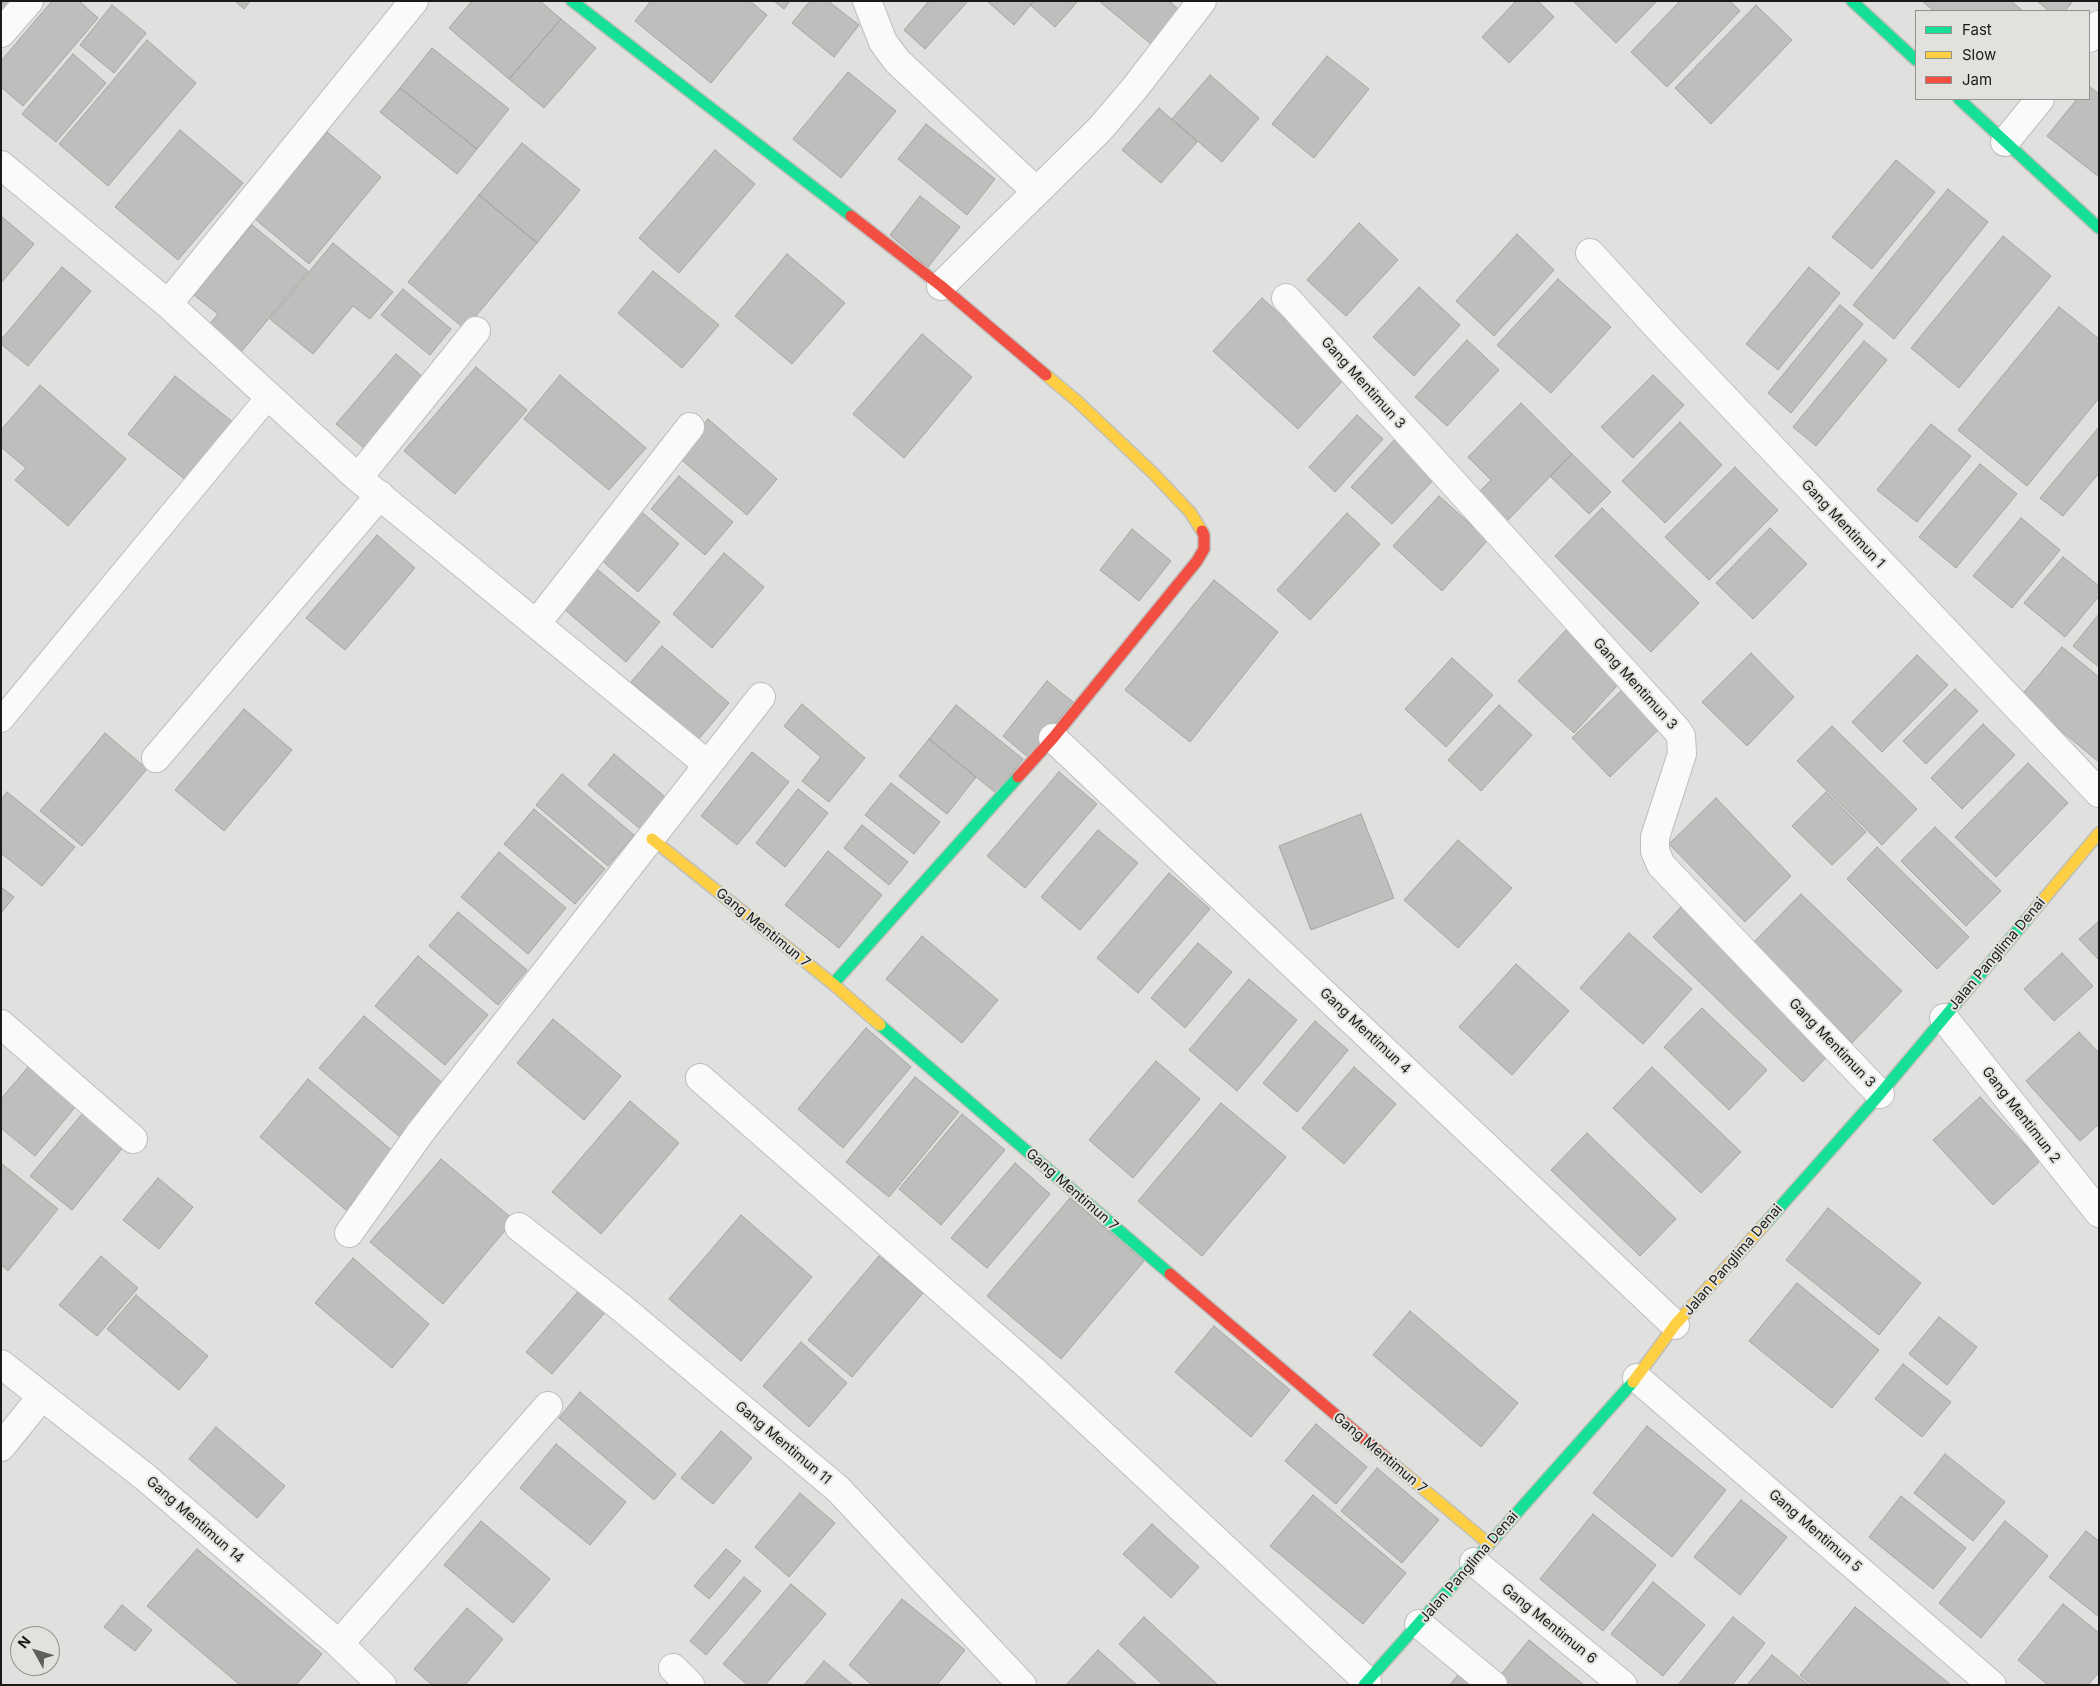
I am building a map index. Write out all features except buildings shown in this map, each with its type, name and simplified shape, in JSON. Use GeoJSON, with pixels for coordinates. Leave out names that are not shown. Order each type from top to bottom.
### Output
{"type":"FeatureCollection","features":[{"type":"Feature","properties":{"kind":"street"},"geometry":{"type":"LineString","coordinates":[[1,33],[29,1]]}},
{"type":"Feature","properties":{"kind":"street"},"geometry":{"type":"LineString","coordinates":[[168,304],[414,1]]}},
{"type":"Feature","properties":{"kind":"street"},"geometry":{"type":"LineString","coordinates":[[572,1],[942,286],[1091,414],[1153,473],[1190,512],[1204,535],[1204,550],[1197,561],[1053,738],[833,984]]}},
{"type":"Feature","properties":{"kind":"street"},"geometry":{"type":"LineString","coordinates":[[868,1],[883,42],[897,61],[1036,191]]}},
{"type":"Feature","properties":{"kind":"street"},"geometry":{"type":"LineString","coordinates":[[1852,1],[1915,59]]}},
{"type":"Feature","properties":{"kind":"street"},"geometry":{"type":"LineString","coordinates":[[942,286],[1100,129],[1134,89],[1193,4]]}},
{"type":"Feature","properties":{"kind":"street"},"geometry":{"type":"LineString","coordinates":[[2090,37],[2099,26]]}},
{"type":"Feature","properties":{"kind":"street"},"geometry":{"type":"LineString","coordinates":[[1959,100],[2099,228]]}},
{"type":"Feature","properties":{"kind":"street"},"geometry":{"type":"LineString","coordinates":[[2005,142],[2039,100]]}},
{"type":"Feature","properties":{"kind":"street"},"geometry":{"type":"LineString","coordinates":[[1,164],[168,304],[358,478],[707,764]]}},
{"type":"Feature","properties":{"kind":"street","name":"Gang Mentimun 1"},"geometry":{"type":"LineString","coordinates":[[1590,253],[1677,349],[2099,794]]}},
{"type":"Feature","properties":{"kind":"street","name":"Gang Mentimun 3"},"geometry":{"type":"LineString","coordinates":[[1286,298],[1677,730],[1681,736],[1682,754],[1656,837],[1655,851],[1661,865],[1880,1094]]}},
{"type":"Feature","properties":{"kind":"street"},"geometry":{"type":"LineString","coordinates":[[358,478],[476,331]]}},
{"type":"Feature","properties":{"kind":"street"},"geometry":{"type":"LineString","coordinates":[[536,624],[690,427]]}},
{"type":"Feature","properties":{"kind":"street"},"geometry":{"type":"LineString","coordinates":[[156,758],[380,495]]}},
{"type":"Feature","properties":{"kind":"street"},"geometry":{"type":"LineString","coordinates":[[349,1233],[420,1133],[652,839],[707,764],[761,697]]}},
{"type":"Feature","properties":{"kind":"street","name":"Gang Mentimun 4"},"geometry":{"type":"LineString","coordinates":[[1053,738],[1676,1325]]}},
{"type":"Feature","properties":{"kind":"street","name":"Jalan Panglima Denai"},"geometry":{"type":"LineString","coordinates":[[1366,1683],[1637,1378],[1676,1325],[1880,1094],[2099,833]]}},
{"type":"Feature","properties":{"kind":"street","name":"Gang Mentimun 7"},"geometry":{"type":"LineString","coordinates":[[652,839],[833,984],[1308,1393],[1482,1553]]}},
{"type":"Feature","properties":{"kind":"street","name":"Gang Mentimun 2"},"geometry":{"type":"LineString","coordinates":[[1944,1018],[2099,1213]]}},
{"type":"Feature","properties":{"kind":"street"},"geometry":{"type":"LineString","coordinates":[[1,1024],[133,1139]]}},
{"type":"Feature","properties":{"kind":"street"},"geometry":{"type":"LineString","coordinates":[[700,1078],[1033,1370],[1366,1683]]}},
{"type":"Feature","properties":{"kind":"street","name":"Gang Mentimun 11"},"geometry":{"type":"LineString","coordinates":[[519,1226],[623,1309],[838,1489],[1022,1685]]}},
{"type":"Feature","properties":{"kind":"street","name":"Gang Mentimun 14"},"geometry":{"type":"LineString","coordinates":[[1,1364],[145,1477],[339,1644],[382,1685]]}},
{"type":"Feature","properties":{"kind":"street","name":"Gang Mentimun 5"},"geometry":{"type":"LineString","coordinates":[[1637,1378],[1992,1685]]}},
{"type":"Feature","properties":{"kind":"street"},"geometry":{"type":"LineString","coordinates":[[1,1447],[42,1396]]}},
{"type":"Feature","properties":{"kind":"street"},"geometry":{"type":"LineString","coordinates":[[339,1644],[548,1406]]}},
{"type":"Feature","properties":{"kind":"street","name":"Gang Mentimun 6"},"geometry":{"type":"LineString","coordinates":[[1482,1553],[1623,1685]]}},
{"type":"Feature","properties":{"kind":"street"},"geometry":{"type":"LineString","coordinates":[[1419,1624],[1493,1685]]}},
{"type":"Feature","properties":{"kind":"lane"},"geometry":{"type":"LineString","coordinates":[[1,720],[269,396]]}},
{"type":"Feature","properties":{"kind":"traffic: fast"},"geometry":{"type":"LineString","coordinates":[[572,1],[851,216]]}},
{"type":"Feature","properties":{"kind":"traffic: fast"},"geometry":{"type":"LineString","coordinates":[[1852,1],[1915,59]]}},
{"type":"Feature","properties":{"kind":"traffic: fast"},"geometry":{"type":"LineString","coordinates":[[1960,100],[2099,228]]}},
{"type":"Feature","properties":{"kind":"traffic: fast"},"geometry":{"type":"LineString","coordinates":[[833,984],[1018,777]]}},
{"type":"Feature","properties":{"kind":"traffic: fast"},"geometry":{"type":"LineString","coordinates":[[1764,1225],[1880,1094],[2027,919]]}},
{"type":"Feature","properties":{"kind":"traffic: fast"},"geometry":{"type":"LineString","coordinates":[[880,1025],[1170,1274]]}},
{"type":"Feature","properties":{"kind":"traffic: fast"},"geometry":{"type":"LineString","coordinates":[[1364,1685],[1633,1382]]}},
{"type":"Feature","properties":{"kind":"traffic: slow"},"geometry":{"type":"LineString","coordinates":[[1046,375],[1077,401],[1153,473],[1190,512],[1202,531]]}},
{"type":"Feature","properties":{"kind":"traffic: slow"},"geometry":{"type":"LineString","coordinates":[[2027,919],[2099,833]]}},
{"type":"Feature","properties":{"kind":"traffic: slow"},"geometry":{"type":"LineString","coordinates":[[652,839],[833,984],[880,1025]]}},
{"type":"Feature","properties":{"kind":"traffic: slow"},"geometry":{"type":"LineString","coordinates":[[1633,1382],[1675,1325],[1764,1225]]}},
{"type":"Feature","properties":{"kind":"traffic: slow"},"geometry":{"type":"LineString","coordinates":[[1390,1461],[1489,1544]]}},
{"type":"Feature","properties":{"kind":"traffic: jam"},"geometry":{"type":"LineString","coordinates":[[851,216],[941,286],[1046,375]]}},
{"type":"Feature","properties":{"kind":"traffic: jam"},"geometry":{"type":"LineString","coordinates":[[1018,777],[1053,738],[1197,561],[1204,549],[1204,535],[1202,531]]}},
{"type":"Feature","properties":{"kind":"traffic: jam"},"geometry":{"type":"LineString","coordinates":[[1170,1274],[1390,1461]]}}]}
